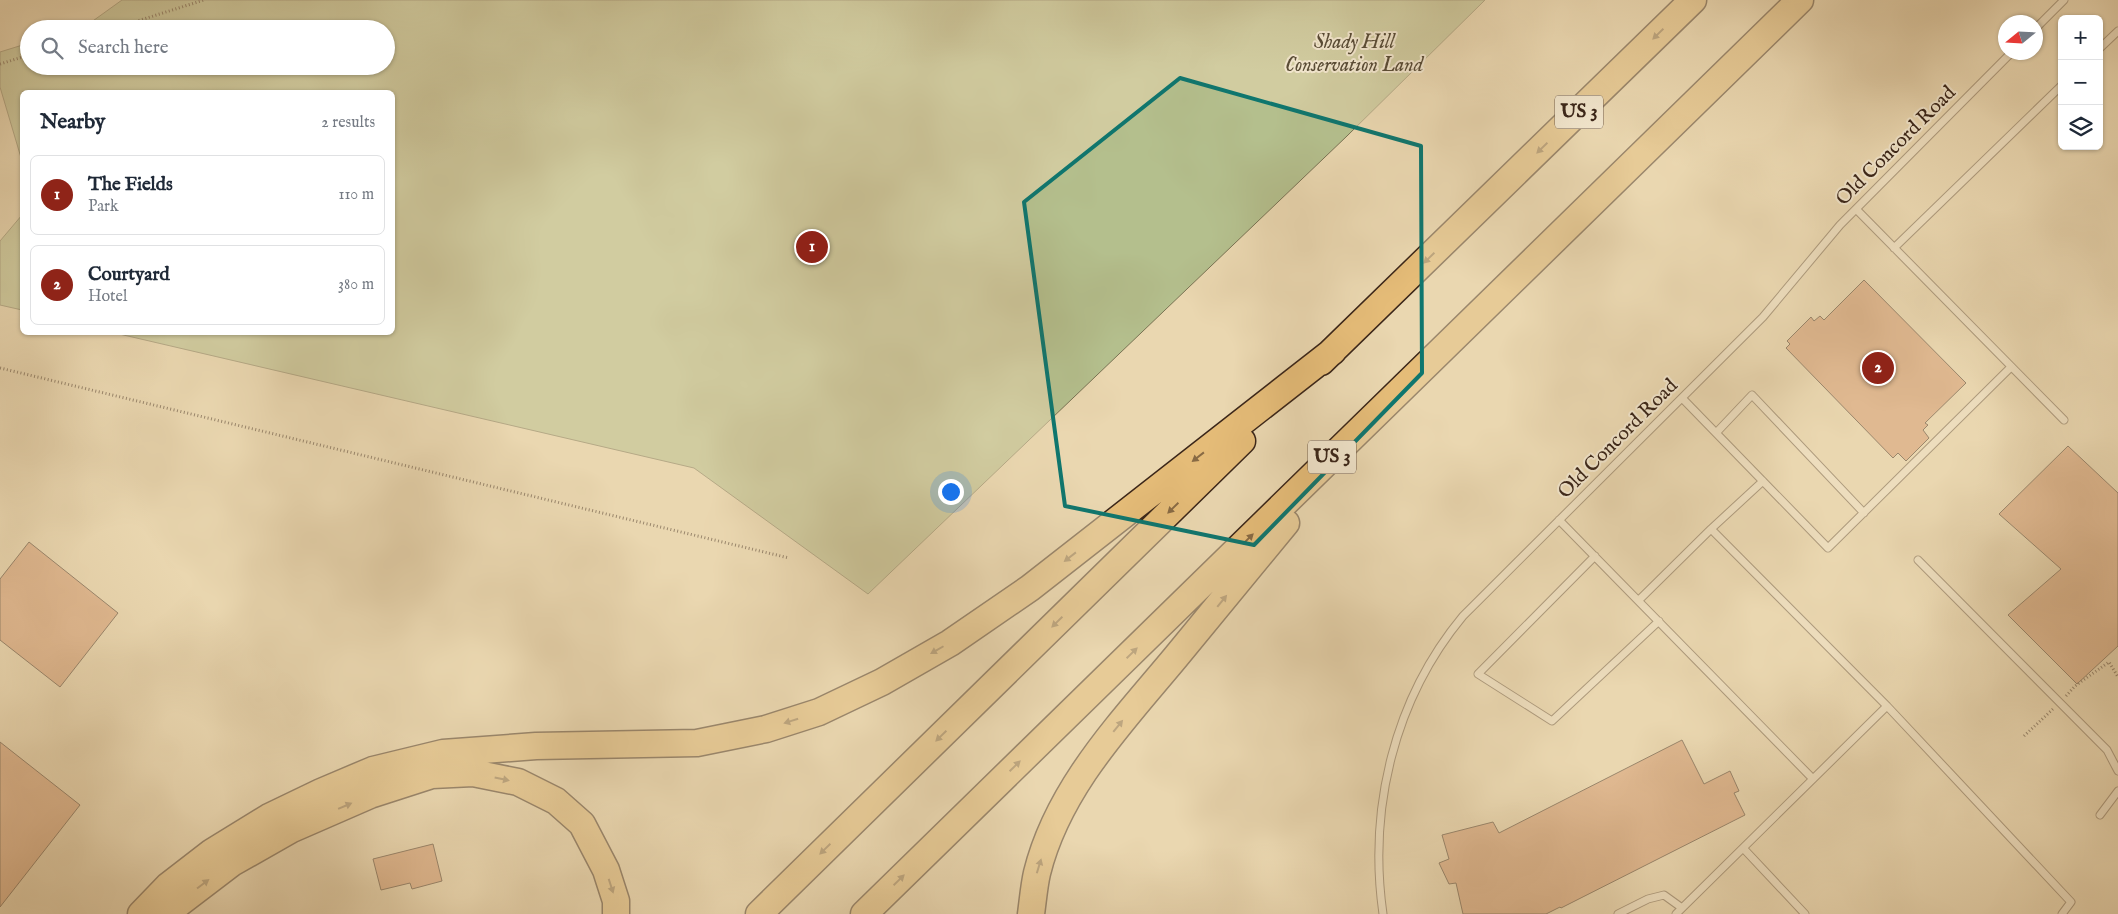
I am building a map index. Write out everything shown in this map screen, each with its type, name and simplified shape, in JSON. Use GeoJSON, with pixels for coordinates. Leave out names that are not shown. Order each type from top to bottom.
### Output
{"type":"FeatureCollection","features":[{"type":"Feature","properties":{"kind":"highway","name":"US 3"},"geometry":{"type":"LineString","coordinates":[[759,914],[1332,351],[1693,0]]}},
{"type":"Feature","properties":{"kind":"highway","name":"US 3"},"geometry":{"type":"LineString","coordinates":[[864,914],[1800,0]]}},
{"type":"Feature","properties":{"kind":"highway"},"geometry":{"type":"LineString","coordinates":[[141,914],[168,886],[212,852],[269,818],[321,792],[373,770],[443,753],[536,746],[697,743],[766,729],[819,712],[882,682],[950,643],[1030,588],[1332,351]]}},
{"type":"Feature","properties":{"kind":"highway"},"geometry":{"type":"LineString","coordinates":[[1031,914],[1037,873],[1047,840],[1080,776],[1117,726],[1368,422]]}},
{"type":"Feature","properties":{"kind":"highway"},"geometry":{"type":"LineString","coordinates":[[165,914],[232,863],[292,829],[370,795],[432,775],[474,773],[518,782],[556,801],[582,824],[606,870],[616,901],[616,914]]}},
{"type":"Feature","properties":{"kind":"lane"},"geometry":{"type":"LineString","coordinates":[[2043,21],[2064,0]]}},
{"type":"Feature","properties":{"kind":"lane"},"geometry":{"type":"LineString","coordinates":[[2103,45],[2118,31]]}},
{"type":"Feature","properties":{"kind":"lane","name":"Old Concord Road"},"geometry":{"type":"LineString","coordinates":[[1382,914],[1378,857],[1382,807],[1393,751],[1423,675],[1448,635],[1463,616],[1682,398],[1781,296],[1810,260],[1856,209],[2004,60]]}},
{"type":"Feature","properties":{"kind":"lane"},"geometry":{"type":"LineString","coordinates":[[1894,248],[2058,89]]}},
{"type":"Feature","properties":{"kind":"lane"},"geometry":{"type":"LineString","coordinates":[[1856,209],[2064,420]]}},
{"type":"Feature","properties":{"kind":"lane"},"geometry":{"type":"LineString","coordinates":[[1682,398],[1828,548],[2011,367]]}},
{"type":"Feature","properties":{"kind":"lane"},"geometry":{"type":"LineString","coordinates":[[1716,433],[1752,395],[1864,514]]}},
{"type":"Feature","properties":{"kind":"lane"},"geometry":{"type":"LineString","coordinates":[[1639,600],[1762,481]]}},
{"type":"Feature","properties":{"kind":"lane"},"geometry":{"type":"LineString","coordinates":[[1560,520],[1813,779]]}},
{"type":"Feature","properties":{"kind":"lane"},"geometry":{"type":"LineString","coordinates":[[1711,529],[1887,706],[2071,902],[2062,914]]}},
{"type":"Feature","properties":{"kind":"lane"},"geometry":{"type":"LineString","coordinates":[[1595,556],[1478,674],[1552,721],[1659,621]]}},
{"type":"Feature","properties":{"kind":"lane"},"geometry":{"type":"LineString","coordinates":[[1918,560],[2107,750],[2118,771]]}},
{"type":"Feature","properties":{"kind":"lane"},"geometry":{"type":"LineString","coordinates":[[1676,914],[1887,706]]}},
{"type":"Feature","properties":{"kind":"lane"},"geometry":{"type":"LineString","coordinates":[[2100,815],[2118,791]]}},
{"type":"Feature","properties":{"kind":"lane"},"geometry":{"type":"LineString","coordinates":[[1742,848],[1805,914]]}},
{"type":"Feature","properties":{"kind":"lane"},"geometry":{"type":"LineString","coordinates":[[1618,914],[1648,899],[1664,895],[1682,908]]}},
{"type":"Feature","properties":{"kind":"path"},"geometry":{"type":"LineString","coordinates":[[141,20],[204,0]]}},
{"type":"Feature","properties":{"kind":"path"},"geometry":{"type":"LineString","coordinates":[[0,64],[20,58]]}},
{"type":"Feature","properties":{"kind":"path"},"geometry":{"type":"LineString","coordinates":[[0,368],[790,558]]}},
{"type":"Feature","properties":{"kind":"path"},"geometry":{"type":"LineString","coordinates":[[2024,736],[2075,686],[2109,662],[2118,677]]}},
{"type":"Feature","properties":{"kind":"highlighted area"},"geometry":{"type":"Polygon","coordinates":[[[1180,78],[1421,146],[1422,373],[1254,545],[1065,506],[1024,202],[1180,78]]]}},
{"type":"Feature","properties":{"kind":"green space","name":"Shady Hill Conservation Land"},"geometry":{"type":"Polygon","coordinates":[[[122,0],[1485,0],[1347,136],[868,594],[694,468],[124,335],[395,335],[395,90],[20,90],[20,154],[0,87],[0,52],[20,46],[20,75],[395,75],[395,20],[94,20],[122,0]]]}},
{"type":"Feature","properties":{"kind":"green space"},"geometry":{"type":"Polygon","coordinates":[[[20,217],[20,310],[0,305],[0,241],[20,217]]]}},
{"type":"Feature","properties":{"kind":"building"},"geometry":{"type":"Polygon","coordinates":[[[1864,280],[1966,383],[1925,423],[1928,425],[1923,430],[1929,438],[1906,461],[1898,453],[1893,458],[1786,348],[1790,344],[1787,341],[1811,317],[1814,321],[1820,316],[1824,320],[1864,280]]]}},
{"type":"Feature","properties":{"kind":"building"},"geometry":{"type":"Polygon","coordinates":[[[2068,446],[2118,493],[2118,646],[2077,684],[2008,615],[2061,569],[1999,514],[2068,446]]]}},
{"type":"Feature","properties":{"kind":"building"},"geometry":{"type":"Polygon","coordinates":[[[29,542],[118,613],[60,687],[0,640],[0,579],[29,542]]]}},
{"type":"Feature","properties":{"kind":"building"},"geometry":{"type":"Polygon","coordinates":[[[1682,740],[1704,784],[1730,771],[1739,791],[1734,793],[1745,815],[1546,914],[1463,914],[1456,883],[1449,884],[1439,863],[1449,859],[1442,835],[1493,822],[1499,833],[1682,740]]]}},
{"type":"Feature","properties":{"kind":"building"},"geometry":{"type":"Polygon","coordinates":[[[0,742],[80,805],[0,907],[0,742]]]}},
{"type":"Feature","properties":{"kind":"building"},"geometry":{"type":"Polygon","coordinates":[[[433,844],[442,881],[412,889],[410,883],[381,890],[373,859],[433,844]]]}},
{"type":"Feature","properties":{"kind":"place","name":"The Fields"},"geometry":{"type":"Point","coordinates":[812,247]}},
{"type":"Feature","properties":{"kind":"place","name":"Courtyard"},"geometry":{"type":"Point","coordinates":[1878,368]}}]}
